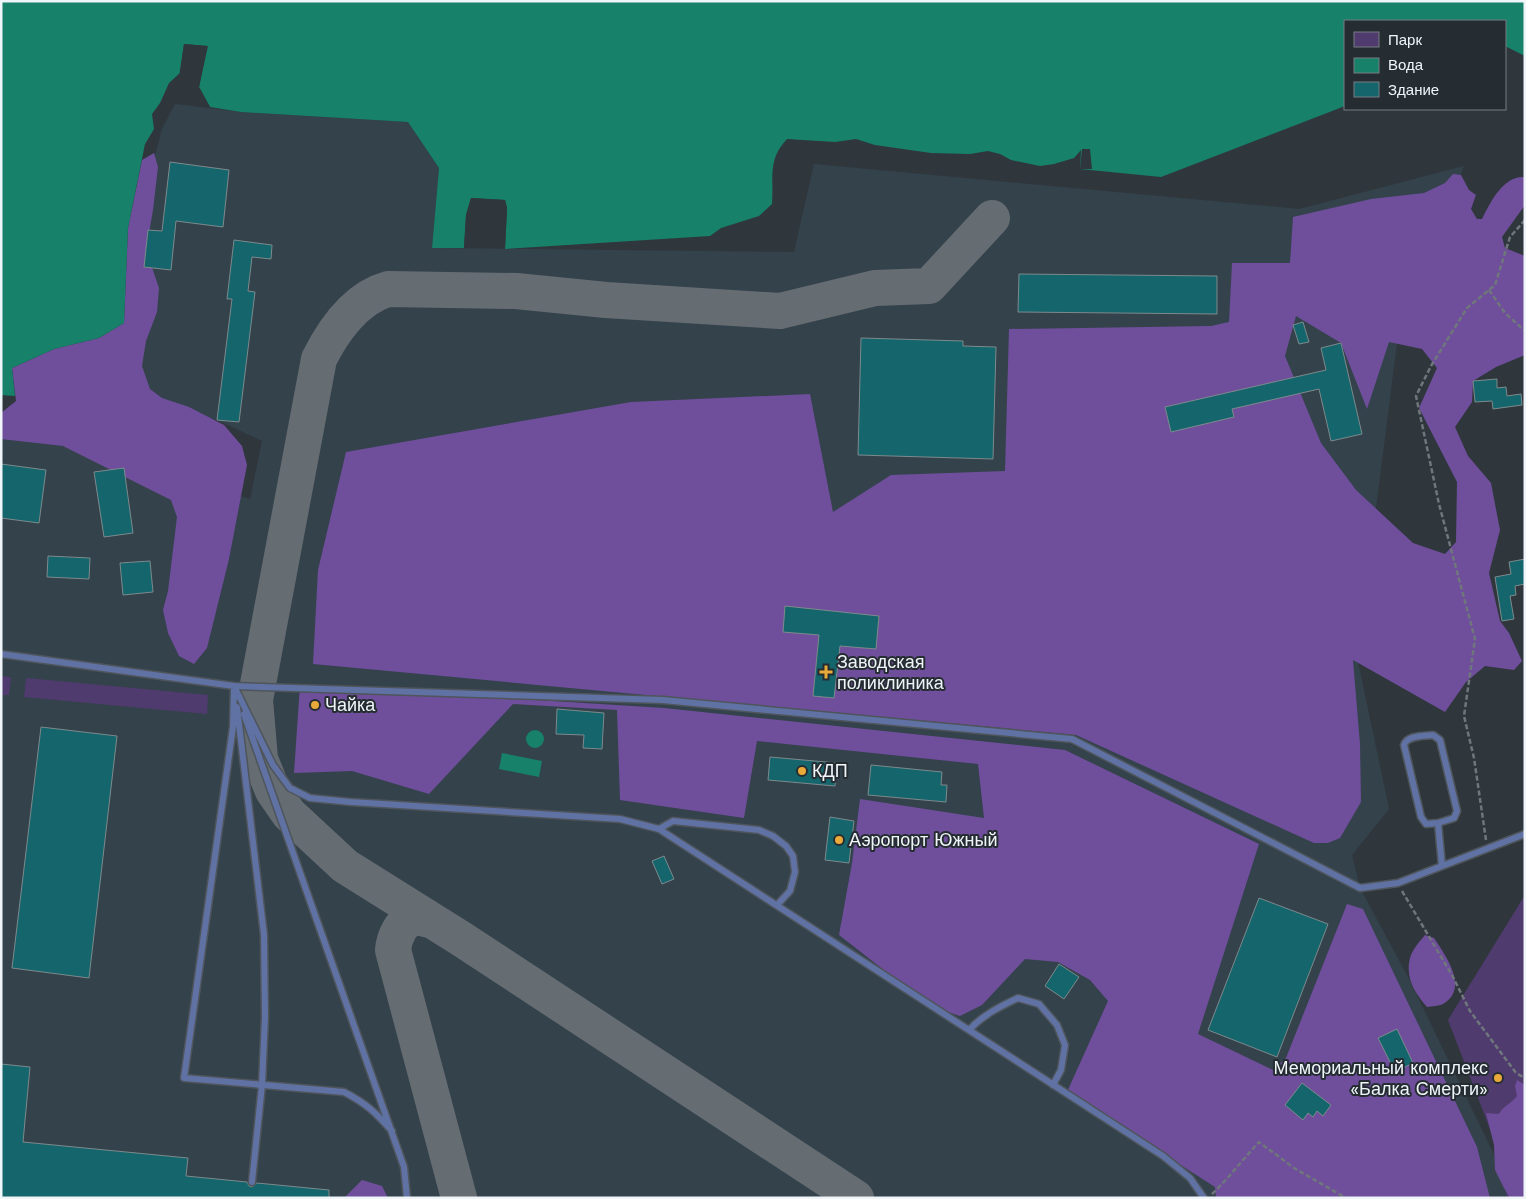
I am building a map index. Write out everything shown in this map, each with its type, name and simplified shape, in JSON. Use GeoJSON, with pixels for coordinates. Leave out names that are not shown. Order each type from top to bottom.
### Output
{"type":"FeatureCollection","features":[{"type":"Feature","properties":{"kind":"lane"},"geometry":{"type":"LineString","coordinates":[[1,654],[234,686],[663,700],[1072,739],[1360,888],[1398,884],[1525,834]]}},
{"type":"Feature","properties":{"kind":"lane"},"geometry":{"type":"LineString","coordinates":[[234,686],[273,765],[290,788],[310,798],[620,819],[659,829],[1163,1156],[1190,1178],[1206,1198]]}},
{"type":"Feature","properties":{"kind":"lane"},"geometry":{"type":"LineString","coordinates":[[234,686],[264,935],[265,1017],[262,1085],[252,1182]]}},
{"type":"Feature","properties":{"kind":"lane"},"geometry":{"type":"LineString","coordinates":[[234,686],[233,727],[184,1078],[344,1092],[364,1102],[376,1112],[392,1131]]}},
{"type":"Feature","properties":{"kind":"lane"},"geometry":{"type":"LineString","coordinates":[[234,686],[392,1131],[404,1167],[407,1198]]}},
{"type":"Feature","properties":{"kind":"lane"},"geometry":{"type":"LineString","coordinates":[[1433,735],[1440,740],[1457,811],[1454,818],[1438,823],[1426,824],[1421,817],[1404,745],[1404,741],[1408,738],[1433,735]]}},
{"type":"Feature","properties":{"kind":"lane"},"geometry":{"type":"LineString","coordinates":[[659,829],[673,821],[760,830],[773,836],[786,846],[792,856],[795,872],[790,891],[777,905]]}},
{"type":"Feature","properties":{"kind":"lane"},"geometry":{"type":"LineString","coordinates":[[1438,823],[1442,866]]}},
{"type":"Feature","properties":{"kind":"lane"},"geometry":{"type":"LineString","coordinates":[[969,1030],[978,1020],[996,1008],[1018,998],[1039,1004],[1057,1025],[1065,1045],[1061,1070],[1053,1085]]}},
{"type":"Feature","properties":{"kind":"path"},"geometry":{"type":"LineString","coordinates":[[1487,849],[1474,758],[1464,716],[1475,639],[1438,504],[1416,396],[1431,366],[1467,308],[1494,285],[1510,237],[1525,220]]}},
{"type":"Feature","properties":{"kind":"path"},"geometry":{"type":"LineString","coordinates":[[1489,290],[1505,313],[1525,331]]}},
{"type":"Feature","properties":{"kind":"path"},"geometry":{"type":"LineString","coordinates":[[1398,884],[1453,977],[1470,1011],[1516,1073],[1525,1078]]}},
{"type":"Feature","properties":{"kind":"path"},"geometry":{"type":"LineString","coordinates":[[1206,1198],[1226,1181],[1239,1163],[1259,1142],[1294,1168],[1346,1198]]}},
{"type":"Feature","properties":{"kind":"shaded area"},"geometry":{"type":"Polygon","coordinates":[[[175,104],[241,112],[408,122],[439,168],[432,248],[794,252],[814,164],[1299,209],[1464,166],[1397,343],[1357,657],[1389,809],[1352,855],[1360,888],[1409,979],[1515,1198],[1,1198],[1,433],[63,446],[250,499],[262,441],[217,420],[124,394],[152,167],[162,129],[175,104]]]}},
{"type":"Feature","properties":{"kind":"shaded area"},"geometry":{"type":"Polygon","coordinates":[[[154,153],[158,167],[146,250],[159,288],[157,312],[146,341],[142,366],[150,389],[162,398],[189,407],[224,425],[242,446],[247,465],[229,559],[207,648],[194,664],[179,656],[168,633],[163,610],[168,591],[177,517],[171,500],[63,446],[1,439],[1,413],[16,401],[12,368],[54,349],[99,338],[124,323],[128,228],[142,160],[154,153]]]}},
{"type":"Feature","properties":{"kind":"shaded area"},"geometry":{"type":"Polygon","coordinates":[[[1453,174],[1461,175],[1469,190],[1476,195],[1471,209],[1477,219],[1482,219],[1493,198],[1504,185],[1510,180],[1525,177],[1525,205],[1502,237],[1505,248],[1525,256],[1525,355],[1496,367],[1473,381],[1472,402],[1455,427],[1468,456],[1491,483],[1500,530],[1489,573],[1500,621],[1509,633],[1522,661],[1514,670],[1485,666],[1466,682],[1445,712],[1353,660],[1360,744],[1361,802],[1340,838],[1328,843],[1314,843],[1076,735],[313,664],[318,570],[346,452],[631,402],[810,394],[833,512],[891,475],[1005,471],[1009,329],[1211,326],[1229,322],[1232,263],[1290,263],[1293,217],[1371,199],[1424,193],[1445,183],[1453,174]],[[1296,316],[1285,356],[1321,443],[1356,490],[1413,543],[1445,554],[1456,542],[1457,482],[1419,408],[1437,368],[1422,349],[1389,342],[1367,409],[1341,343],[1296,316]]]}},
{"type":"Feature","properties":{"kind":"shaded area"},"geometry":{"type":"Polygon","coordinates":[[[300,685],[664,708],[1065,750],[1259,844],[1198,1034],[1273,1070],[1286,1058],[1347,904],[1363,909],[1477,1147],[1490,1198],[1216,1198],[1215,1187],[1067,1092],[1108,1001],[1090,980],[1058,962],[1025,959],[982,1005],[960,1016],[930,1006],[839,935],[852,863],[860,799],[984,818],[978,764],[757,741],[744,818],[620,800],[617,710],[513,704],[429,794],[352,771],[294,773],[300,685]]]}},
{"type":"Feature","properties":{"kind":"shaded area"},"geometry":{"type":"Polygon","coordinates":[[[1425,935],[1434,938],[1439,945],[1453,971],[1455,981],[1455,989],[1451,997],[1443,1004],[1427,1007],[1415,991],[1409,972],[1411,955],[1425,935]]]}},
{"type":"Feature","properties":{"kind":"shaded area"},"geometry":{"type":"Polygon","coordinates":[[[1517,1080],[1525,1085],[1525,1198],[1510,1198],[1495,1170],[1494,1145],[1486,1113],[1499,1114],[1517,1096],[1515,1086],[1517,1080]]]}},
{"type":"Feature","properties":{"kind":"shaded area"},"geometry":{"type":"Polygon","coordinates":[[[362,1180],[382,1186],[388,1198],[344,1198],[362,1180]]]}},
{"type":"Feature","properties":{"kind":"green space"},"geometry":{"type":"Polygon","coordinates":[[[1,676],[11,677],[9,695],[1,695],[1,676]]]}},
{"type":"Feature","properties":{"kind":"green space"},"geometry":{"type":"Polygon","coordinates":[[[26,678],[208,695],[207,714],[24,697],[26,678]]]}},
{"type":"Feature","properties":{"kind":"green space","name":"Мемориальный комплекс «Балка Смерти»"},"geometry":{"type":"Polygon","coordinates":[[[1525,895],[1525,1198],[1507,1198],[1493,1137],[1448,1020],[1525,895]]]}},
{"type":"Feature","properties":{"kind":"water"},"geometry":{"type":"Polygon","coordinates":[[[1,1],[1525,1],[1525,56],[1506,46],[1506,20],[1344,20],[1344,106],[1161,177],[1080,169],[1081,150],[1074,158],[1040,166],[1011,160],[1000,154],[988,151],[970,154],[931,153],[875,145],[856,139],[835,142],[787,139],[776,154],[774,162],[772,204],[759,216],[721,228],[710,236],[505,249],[507,208],[505,200],[471,198],[466,215],[464,248],[432,248],[439,168],[408,122],[241,112],[210,107],[199,87],[207,46],[184,44],[180,73],[169,83],[160,103],[152,114],[154,129],[145,144],[128,228],[124,323],[99,338],[54,349],[12,368],[15,396],[1,395],[1,1]]]}},
{"type":"Feature","properties":{"kind":"water"},"geometry":{"type":"Polygon","coordinates":[[[531,730],[539,730],[544,735],[542,746],[531,748],[526,743],[526,735],[531,730]]]}},
{"type":"Feature","properties":{"kind":"water"},"geometry":{"type":"Polygon","coordinates":[[[502,753],[542,761],[539,777],[499,769],[502,753]]]}},
{"type":"Feature","properties":{"kind":"pier"},"geometry":{"type":"Polygon","coordinates":[[[184,44],[208,46],[199,87],[210,107],[207,107],[197,87],[205,48],[186,47],[182,74],[179,77],[184,44]]]}},
{"type":"Feature","properties":{"kind":"pier"},"geometry":{"type":"Polygon","coordinates":[[[1082,149],[1090,149],[1092,169],[1080,169],[1082,149]]]}},
{"type":"Feature","properties":{"kind":"pier"},"geometry":{"type":"Polygon","coordinates":[[[471,198],[505,200],[507,208],[505,249],[502,249],[505,209],[503,203],[473,201],[469,216],[467,248],[464,248],[466,215],[471,198]]]}},
{"type":"Feature","properties":{"kind":"building"},"geometry":{"type":"Polygon","coordinates":[[[170,162],[229,170],[223,227],[176,221],[171,270],[144,267],[148,230],[162,231],[170,162]]]}},
{"type":"Feature","properties":{"kind":"building"},"geometry":{"type":"Polygon","coordinates":[[[234,240],[272,245],[271,259],[252,257],[248,291],[255,292],[239,422],[217,420],[232,299],[227,299],[234,240]]]}},
{"type":"Feature","properties":{"kind":"building"},"geometry":{"type":"Polygon","coordinates":[[[1019,274],[1217,276],[1217,314],[1018,312],[1019,274]]]}},
{"type":"Feature","properties":{"kind":"building"},"geometry":{"type":"Polygon","coordinates":[[[1303,322],[1309,342],[1299,344],[1293,325],[1303,322]]]}},
{"type":"Feature","properties":{"kind":"building"},"geometry":{"type":"Polygon","coordinates":[[[861,338],[963,341],[963,346],[996,347],[993,459],[858,455],[861,338]]]}},
{"type":"Feature","properties":{"kind":"building"},"geometry":{"type":"Polygon","coordinates":[[[1341,343],[1362,434],[1331,441],[1319,389],[1232,409],[1234,417],[1171,432],[1165,407],[1326,370],[1321,348],[1341,343]]]}},
{"type":"Feature","properties":{"kind":"building"},"geometry":{"type":"Polygon","coordinates":[[[1497,379],[1497,388],[1506,387],[1507,396],[1521,394],[1522,405],[1493,409],[1492,401],[1475,402],[1473,381],[1497,379]]]}},
{"type":"Feature","properties":{"kind":"building"},"geometry":{"type":"Polygon","coordinates":[[[1,464],[46,470],[39,523],[1,518],[1,464]]]}},
{"type":"Feature","properties":{"kind":"building"},"geometry":{"type":"Polygon","coordinates":[[[124,468],[133,533],[104,537],[94,472],[124,468]]]}},
{"type":"Feature","properties":{"kind":"building"},"geometry":{"type":"Polygon","coordinates":[[[48,556],[90,558],[89,579],[47,577],[48,556]]]}},
{"type":"Feature","properties":{"kind":"building"},"geometry":{"type":"Polygon","coordinates":[[[1525,559],[1525,584],[1515,586],[1516,595],[1510,596],[1514,619],[1502,621],[1495,577],[1511,574],[1509,562],[1525,559]]]}},
{"type":"Feature","properties":{"kind":"building"},"geometry":{"type":"Polygon","coordinates":[[[150,561],[153,592],[123,595],[120,563],[150,561]]]}},
{"type":"Feature","properties":{"kind":"building","name":"Заводская поликлиника"},"geometry":{"type":"Polygon","coordinates":[[[785,606],[879,616],[876,649],[840,646],[834,698],[813,696],[819,635],[783,632],[785,606]]]}},
{"type":"Feature","properties":{"kind":"building"},"geometry":{"type":"Polygon","coordinates":[[[557,709],[604,713],[602,749],[583,748],[584,735],[556,734],[557,709]]]}},
{"type":"Feature","properties":{"kind":"building"},"geometry":{"type":"Polygon","coordinates":[[[41,727],[117,736],[89,978],[12,968],[41,727]]]}},
{"type":"Feature","properties":{"kind":"building","name":"КДП"},"geometry":{"type":"Polygon","coordinates":[[[770,757],[837,763],[835,786],[768,780],[770,757]]]}},
{"type":"Feature","properties":{"kind":"building"},"geometry":{"type":"Polygon","coordinates":[[[871,765],[942,772],[941,785],[947,785],[946,802],[868,795],[871,765]]]}},
{"type":"Feature","properties":{"kind":"building","name":"Аэропорт Южный"},"geometry":{"type":"Polygon","coordinates":[[[830,817],[854,821],[849,863],[825,860],[830,817]]]}},
{"type":"Feature","properties":{"kind":"building"},"geometry":{"type":"Polygon","coordinates":[[[664,856],[674,879],[662,884],[652,861],[664,856]]]}},
{"type":"Feature","properties":{"kind":"building"},"geometry":{"type":"Polygon","coordinates":[[[1259,898],[1328,924],[1277,1057],[1208,1030],[1259,898]]]}},
{"type":"Feature","properties":{"kind":"building"},"geometry":{"type":"Polygon","coordinates":[[[1059,964],[1079,977],[1064,999],[1045,986],[1059,964]]]}},
{"type":"Feature","properties":{"kind":"building"},"geometry":{"type":"Polygon","coordinates":[[[1397,1029],[1413,1063],[1395,1072],[1378,1038],[1397,1029]]]}},
{"type":"Feature","properties":{"kind":"building"},"geometry":{"type":"Polygon","coordinates":[[[1,1064],[30,1067],[23,1142],[188,1158],[186,1176],[247,1182],[252,1187],[257,1183],[329,1190],[329,1198],[1,1198],[1,1064]]]}},
{"type":"Feature","properties":{"kind":"building"},"geometry":{"type":"Polygon","coordinates":[[[1302,1083],[1331,1105],[1323,1116],[1317,1111],[1313,1117],[1308,1113],[1303,1120],[1285,1105],[1302,1083]]]}},
{"type":"Feature","properties":{"kind":"taxiway"},"geometry":{"type":"LineString","coordinates":[[856,1198],[460,938],[345,866],[289,814],[273,791],[260,759],[255,700],[319,359],[331,338],[347,317],[376,293],[388,289],[516,291],[606,300],[780,311],[875,288],[929,286],[992,218]]}},
{"type":"Feature","properties":{"kind":"taxiway"},"geometry":{"type":"LineString","coordinates":[[430,920],[414,918],[405,923],[397,935],[393,950],[459,1198]]}},
{"type":"Feature","properties":{"kind":"place","name":"Заводская поликлиника"},"geometry":{"type":"Point","coordinates":[826,672]}},
{"type":"Feature","properties":{"kind":"place","name":"Чайка"},"geometry":{"type":"Point","coordinates":[315,705]}},
{"type":"Feature","properties":{"kind":"place","name":"КДП"},"geometry":{"type":"Point","coordinates":[802,771]}},
{"type":"Feature","properties":{"kind":"place","name":"Аэропорт Южный"},"geometry":{"type":"Point","coordinates":[839,840]}},
{"type":"Feature","properties":{"kind":"place","name":"Мемориальный комплекс «Балка Смерти»"},"geometry":{"type":"Point","coordinates":[1498,1078]}}]}
